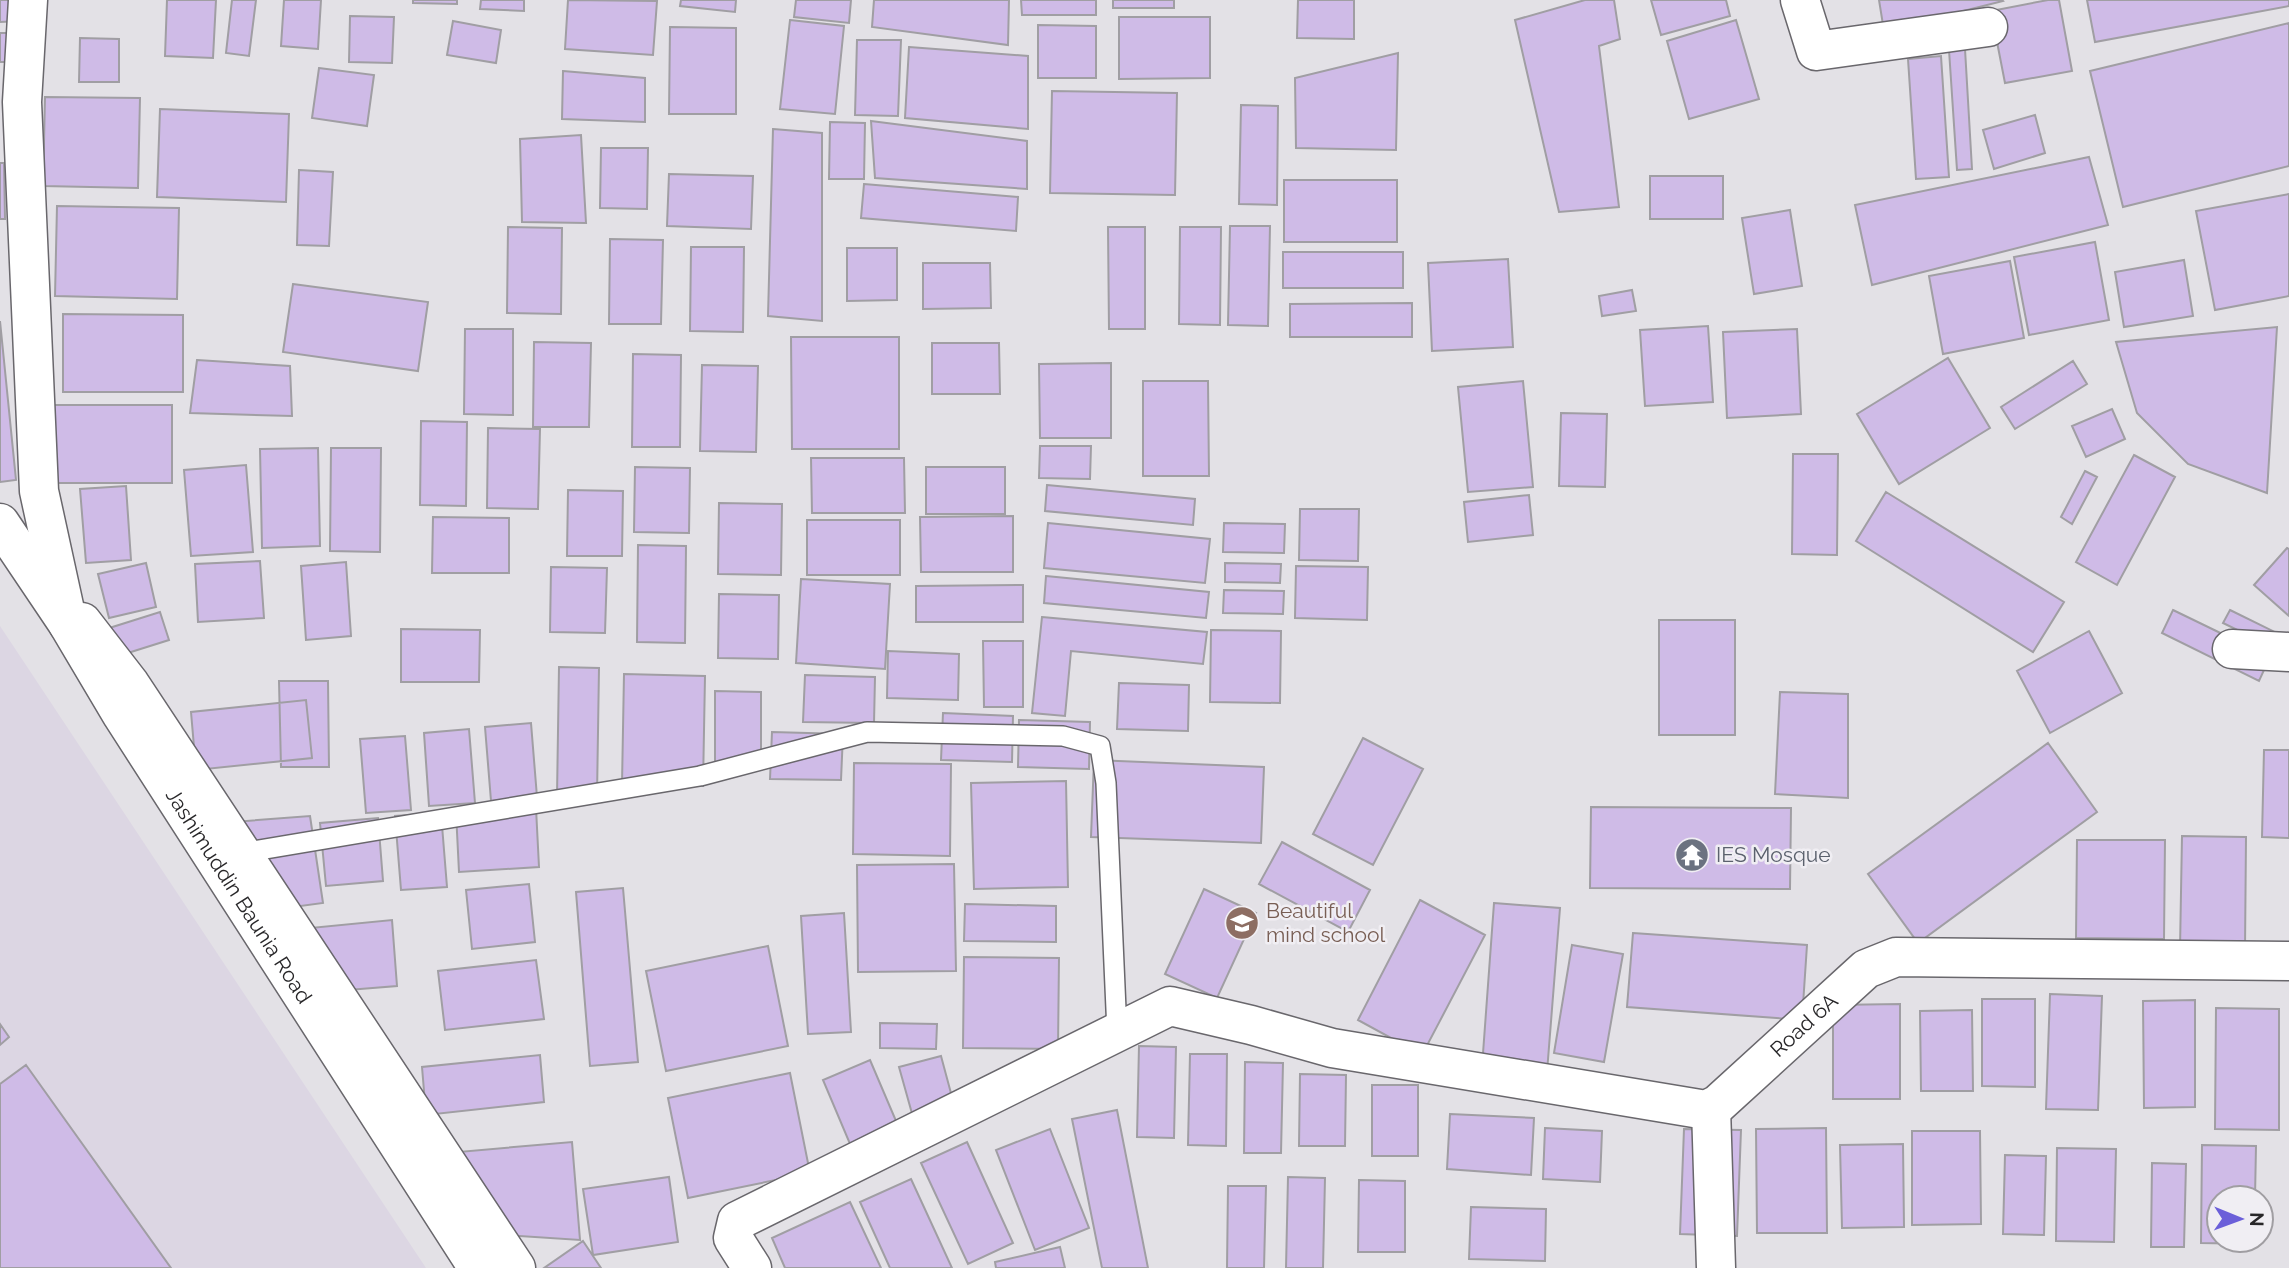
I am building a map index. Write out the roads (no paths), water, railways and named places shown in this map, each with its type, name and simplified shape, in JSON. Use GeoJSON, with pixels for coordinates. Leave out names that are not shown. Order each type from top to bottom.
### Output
{"type":"FeatureCollection","features":[{"type":"Feature","properties":{"kind":"street"},"geometry":{"type":"LineString","coordinates":[[29,0],[22,102],[39,491],[65,610],[130,684],[516,1268]]}},
{"type":"Feature","properties":{"kind":"street"},"geometry":{"type":"LineString","coordinates":[[1800,0],[1816,51],[1988,27]]}},
{"type":"Feature","properties":{"kind":"street","name":"Jashimuddin Baunia Road"},"geometry":{"type":"LineString","coordinates":[[0,523],[65,610],[122,715],[478,1268]]}},
{"type":"Feature","properties":{"kind":"street"},"geometry":{"type":"LineString","coordinates":[[2232,649],[2289,652]]}},
{"type":"Feature","properties":{"kind":"street","name":"Road 6A"},"geometry":{"type":"LineString","coordinates":[[1711,1108],[1866,969],[1896,957],[2289,961]]}},
{"type":"Feature","properties":{"kind":"street"},"geometry":{"type":"LineString","coordinates":[[752,1268],[733,1238],[737,1222],[1170,1006],[1332,1048],[1711,1108],[1716,1268]]}},
{"type":"Feature","properties":{"kind":"lane"},"geometry":{"type":"LineString","coordinates":[[241,853],[700,776],[867,732],[1063,736],[1100,746],[1106,783],[1117,1032]]}},
{"type":"Feature","properties":{"kind":"place","name":"IES Mosque"},"geometry":{"type":"Point","coordinates":[1692,855]}},
{"type":"Feature","properties":{"kind":"place","name":"Beautiful mind school"},"geometry":{"type":"Point","coordinates":[1242,923]}}]}
